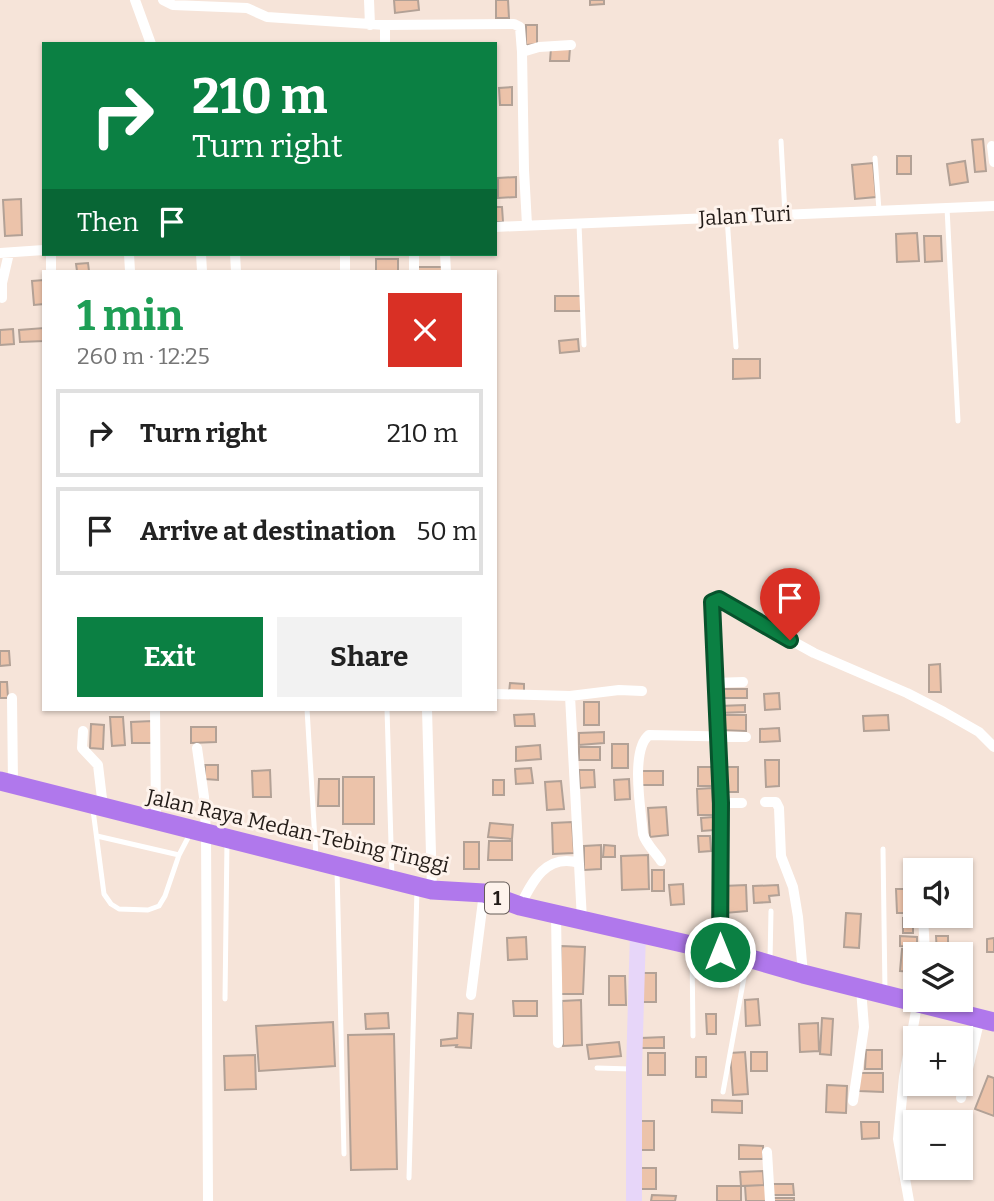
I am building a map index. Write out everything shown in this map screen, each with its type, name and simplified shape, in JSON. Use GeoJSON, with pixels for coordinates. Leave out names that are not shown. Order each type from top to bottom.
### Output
{"type":"FeatureCollection","features":[{"type":"Feature","properties":{"kind":"highway","name":"Jalan Raya Medan-Tebing Tinggi"},"geometry":{"type":"LineString","coordinates":[[6,782],[337,867],[425,888],[484,893],[520,906],[748,958],[903,998]]}},
{"type":"Feature","properties":{"kind":"highway","name":"Jalan Raya Medan-Tebing Tinggi"},"geometry":{"type":"LineString","coordinates":[[958,1012],[987,1020]]}},
{"type":"Feature","properties":{"kind":"street"},"geometry":{"type":"LineString","coordinates":[[135,0],[150,42]]}},
{"type":"Feature","properties":{"kind":"street"},"geometry":{"type":"LineString","coordinates":[[163,0],[173,5],[247,8],[267,17],[370,25],[514,24],[520,27],[527,225]]}},
{"type":"Feature","properties":{"kind":"street"},"geometry":{"type":"LineString","coordinates":[[369,0],[370,25]]}},
{"type":"Feature","properties":{"kind":"street"},"geometry":{"type":"LineString","coordinates":[[385,25],[385,42]]}},
{"type":"Feature","properties":{"kind":"street"},"geometry":{"type":"LineString","coordinates":[[522,52],[539,47],[570,45]]}},
{"type":"Feature","properties":{"kind":"street"},"geometry":{"type":"LineString","coordinates":[[992,146],[994,162]]}},
{"type":"Feature","properties":{"kind":"street","name":"Jalan Turi"},"geometry":{"type":"LineString","coordinates":[[497,227],[994,205]]}},
{"type":"Feature","properties":{"kind":"street"},"geometry":{"type":"LineString","coordinates":[[2,298],[4,253],[42,250]]}},
{"type":"Feature","properties":{"kind":"street"},"geometry":{"type":"LineString","coordinates":[[720,952],[721,803],[712,602],[716,599],[814,653],[944,712],[979,732],[994,747]]}},
{"type":"Feature","properties":{"kind":"street"},"geometry":{"type":"LineString","coordinates":[[714,683],[743,682]]}},
{"type":"Feature","properties":{"kind":"street"},"geometry":{"type":"LineString","coordinates":[[497,694],[570,696],[620,690],[642,691]]}},
{"type":"Feature","properties":{"kind":"street"},"geometry":{"type":"LineString","coordinates":[[570,696],[582,920]]}},
{"type":"Feature","properties":{"kind":"street"},"geometry":{"type":"LineString","coordinates":[[6,782],[12,698]]}},
{"type":"Feature","properties":{"kind":"street"},"geometry":{"type":"LineString","coordinates":[[155,711],[156,820]]}},
{"type":"Feature","properties":{"kind":"street"},"geometry":{"type":"LineString","coordinates":[[425,888],[427,711]]}},
{"type":"Feature","properties":{"kind":"street"},"geometry":{"type":"LineString","coordinates":[[83,731],[82,748],[98,765],[98,805]]}},
{"type":"Feature","properties":{"kind":"street"},"geometry":{"type":"LineString","coordinates":[[662,861],[651,845],[645,842],[642,834],[638,771],[640,746],[649,735],[746,737]]}},
{"type":"Feature","properties":{"kind":"street"},"geometry":{"type":"LineString","coordinates":[[197,748],[204,797],[200,830],[208,1201]]}},
{"type":"Feature","properties":{"kind":"street"},"geometry":{"type":"LineString","coordinates":[[765,802],[776,802],[779,808],[781,856],[793,887],[799,917],[803,974]]}},
{"type":"Feature","properties":{"kind":"street"},"geometry":{"type":"LineString","coordinates":[[721,803],[742,803]]}},
{"type":"Feature","properties":{"kind":"street"},"geometry":{"type":"LineString","coordinates":[[520,906],[536,875],[557,862],[571,860],[579,863]]}},
{"type":"Feature","properties":{"kind":"street"},"geometry":{"type":"LineString","coordinates":[[471,995],[484,893]]}},
{"type":"Feature","properties":{"kind":"street"},"geometry":{"type":"LineString","coordinates":[[556,914],[558,1043]]}},
{"type":"Feature","properties":{"kind":"street"},"geometry":{"type":"LineString","coordinates":[[635,1201],[634,1069],[638,932]]}},
{"type":"Feature","properties":{"kind":"street"},"geometry":{"type":"LineString","coordinates":[[853,1101],[864,1027],[861,989]]}},
{"type":"Feature","properties":{"kind":"street"},"geometry":{"type":"LineString","coordinates":[[909,1201],[898,1139],[904,1077],[916,1012]]}},
{"type":"Feature","properties":{"kind":"street"},"geometry":{"type":"LineString","coordinates":[[961,1098],[987,1020]]}},
{"type":"Feature","properties":{"kind":"street"},"geometry":{"type":"LineString","coordinates":[[767,1152],[770,1201]]}},
{"type":"Feature","properties":{"kind":"lane"},"geometry":{"type":"LineString","coordinates":[[781,141],[785,214]]}},
{"type":"Feature","properties":{"kind":"lane"},"geometry":{"type":"LineString","coordinates":[[875,158],[879,210]]}},
{"type":"Feature","properties":{"kind":"lane"},"geometry":{"type":"LineString","coordinates":[[947,208],[958,421]]}},
{"type":"Feature","properties":{"kind":"lane"},"geometry":{"type":"LineString","coordinates":[[727,217],[736,347]]}},
{"type":"Feature","properties":{"kind":"lane"},"geometry":{"type":"LineString","coordinates":[[579,224],[584,345]]}},
{"type":"Feature","properties":{"kind":"lane"},"geometry":{"type":"LineString","coordinates":[[307,711],[316,860]]}},
{"type":"Feature","properties":{"kind":"lane"},"geometry":{"type":"LineString","coordinates":[[387,711],[392,880]]}},
{"type":"Feature","properties":{"kind":"lane"},"geometry":{"type":"LineString","coordinates":[[98,805],[97,836],[104,894],[111,904],[119,909],[148,910],[159,906],[179,855],[200,830]]}},
{"type":"Feature","properties":{"kind":"lane"},"geometry":{"type":"LineString","coordinates":[[97,836],[179,855]]}},
{"type":"Feature","properties":{"kind":"lane"},"geometry":{"type":"LineString","coordinates":[[225,999],[227,838]]}},
{"type":"Feature","properties":{"kind":"lane"},"geometry":{"type":"LineString","coordinates":[[883,849],[886,967],[884,995]]}},
{"type":"Feature","properties":{"kind":"lane"},"geometry":{"type":"LineString","coordinates":[[337,867],[344,1154]]}},
{"type":"Feature","properties":{"kind":"lane"},"geometry":{"type":"LineString","coordinates":[[409,1178],[425,888]]}},
{"type":"Feature","properties":{"kind":"lane"},"geometry":{"type":"LineString","coordinates":[[770,964],[771,911]]}},
{"type":"Feature","properties":{"kind":"lane"},"geometry":{"type":"LineString","coordinates":[[692,946],[693,1036]]}},
{"type":"Feature","properties":{"kind":"lane"},"geometry":{"type":"LineString","coordinates":[[723,1092],[748,958]]}},
{"type":"Feature","properties":{"kind":"lane"},"geometry":{"type":"LineString","coordinates":[[597,1068],[634,1069]]}},
{"type":"Feature","properties":{"kind":"building"},"geometry":{"type":"Polygon","coordinates":[[[394,0],[418,0],[419,10],[395,13],[394,0]]]}},
{"type":"Feature","properties":{"kind":"building"},"geometry":{"type":"Polygon","coordinates":[[[496,0],[508,0],[509,18],[496,18],[496,0]]]}},
{"type":"Feature","properties":{"kind":"building"},"geometry":{"type":"Polygon","coordinates":[[[590,0],[604,0],[604,4],[590,5],[590,0]]]}},
{"type":"Feature","properties":{"kind":"building"},"geometry":{"type":"Polygon","coordinates":[[[526,25],[537,25],[537,44],[526,45],[526,25]]]}},
{"type":"Feature","properties":{"kind":"building"},"geometry":{"type":"Polygon","coordinates":[[[551,48],[570,48],[569,61],[550,61],[551,48]]]}},
{"type":"Feature","properties":{"kind":"building"},"geometry":{"type":"Polygon","coordinates":[[[512,87],[512,105],[500,105],[499,88],[512,87]]]}},
{"type":"Feature","properties":{"kind":"building"},"geometry":{"type":"Polygon","coordinates":[[[983,139],[986,171],[975,172],[972,140],[983,139]]]}},
{"type":"Feature","properties":{"kind":"building"},"geometry":{"type":"Polygon","coordinates":[[[897,156],[911,156],[911,174],[897,174],[897,156]]]}},
{"type":"Feature","properties":{"kind":"building"},"geometry":{"type":"Polygon","coordinates":[[[965,161],[968,182],[950,185],[947,164],[965,161]]]}},
{"type":"Feature","properties":{"kind":"building"},"geometry":{"type":"Polygon","coordinates":[[[873,163],[876,197],[855,199],[852,165],[873,163]]]}},
{"type":"Feature","properties":{"kind":"building"},"geometry":{"type":"Polygon","coordinates":[[[516,177],[516,197],[498,198],[498,178],[516,177]]]}},
{"type":"Feature","properties":{"kind":"building"},"geometry":{"type":"Polygon","coordinates":[[[21,199],[22,235],[5,236],[3,200],[21,199]]]}},
{"type":"Feature","properties":{"kind":"building"},"geometry":{"type":"Polygon","coordinates":[[[497,207],[502,207],[503,222],[497,222],[497,207]]]}},
{"type":"Feature","properties":{"kind":"building"},"geometry":{"type":"Polygon","coordinates":[[[917,233],[919,261],[897,262],[896,234],[917,233]]]}},
{"type":"Feature","properties":{"kind":"building"},"geometry":{"type":"Polygon","coordinates":[[[924,236],[941,236],[942,261],[925,262],[924,236]]]}},
{"type":"Feature","properties":{"kind":"building"},"geometry":{"type":"Polygon","coordinates":[[[376,259],[398,259],[398,270],[376,270],[376,259]]]}},
{"type":"Feature","properties":{"kind":"building"},"geometry":{"type":"Polygon","coordinates":[[[88,263],[89,270],[77,270],[76,264],[88,263]]]}},
{"type":"Feature","properties":{"kind":"building"},"geometry":{"type":"Polygon","coordinates":[[[418,267],[444,267],[444,270],[418,270],[418,267]]]}},
{"type":"Feature","properties":{"kind":"building"},"geometry":{"type":"Polygon","coordinates":[[[42,280],[42,304],[34,305],[32,281],[42,280]]]}},
{"type":"Feature","properties":{"kind":"building"},"geometry":{"type":"Polygon","coordinates":[[[555,296],[581,296],[581,311],[555,311],[555,296]]]}},
{"type":"Feature","properties":{"kind":"building"},"geometry":{"type":"Polygon","coordinates":[[[42,328],[42,341],[20,342],[19,330],[42,328]]]}},
{"type":"Feature","properties":{"kind":"building"},"geometry":{"type":"Polygon","coordinates":[[[13,329],[14,344],[0,345],[0,330],[13,329]]]}},
{"type":"Feature","properties":{"kind":"building"},"geometry":{"type":"Polygon","coordinates":[[[578,339],[579,351],[560,353],[559,341],[578,339]]]}},
{"type":"Feature","properties":{"kind":"building"},"geometry":{"type":"Polygon","coordinates":[[[733,359],[760,359],[760,378],[733,379],[733,359]]]}},
{"type":"Feature","properties":{"kind":"building"},"geometry":{"type":"Polygon","coordinates":[[[0,651],[9,651],[10,665],[0,666],[0,651]]]}},
{"type":"Feature","properties":{"kind":"building"},"geometry":{"type":"Polygon","coordinates":[[[940,664],[941,692],[929,692],[929,665],[940,664]]]}},
{"type":"Feature","properties":{"kind":"building"},"geometry":{"type":"Polygon","coordinates":[[[0,682],[7,682],[8,698],[0,698],[0,682]]]}},
{"type":"Feature","properties":{"kind":"building"},"geometry":{"type":"Polygon","coordinates":[[[510,683],[524,684],[524,693],[509,693],[510,683]]]}},
{"type":"Feature","properties":{"kind":"building"},"geometry":{"type":"Polygon","coordinates":[[[720,689],[747,689],[747,698],[720,698],[720,689]]]}},
{"type":"Feature","properties":{"kind":"building"},"geometry":{"type":"Polygon","coordinates":[[[779,693],[780,709],[765,710],[764,694],[779,693]]]}},
{"type":"Feature","properties":{"kind":"building"},"geometry":{"type":"Polygon","coordinates":[[[584,702],[599,702],[599,725],[584,725],[584,702]]]}},
{"type":"Feature","properties":{"kind":"building"},"geometry":{"type":"Polygon","coordinates":[[[745,705],[745,712],[719,713],[719,706],[745,705]]]}},
{"type":"Feature","properties":{"kind":"building"},"geometry":{"type":"Polygon","coordinates":[[[534,714],[535,726],[515,726],[514,715],[534,714]]]}},
{"type":"Feature","properties":{"kind":"building"},"geometry":{"type":"Polygon","coordinates":[[[719,715],[746,715],[746,731],[719,730],[719,715]]]}},
{"type":"Feature","properties":{"kind":"building"},"geometry":{"type":"Polygon","coordinates":[[[888,715],[889,730],[864,731],[863,716],[888,715]]]}},
{"type":"Feature","properties":{"kind":"building"},"geometry":{"type":"Polygon","coordinates":[[[110,717],[123,717],[125,745],[112,746],[110,717]]]}},
{"type":"Feature","properties":{"kind":"building"},"geometry":{"type":"Polygon","coordinates":[[[152,721],[152,743],[132,743],[131,722],[152,721]]]}},
{"type":"Feature","properties":{"kind":"building"},"geometry":{"type":"Polygon","coordinates":[[[91,724],[104,725],[103,749],[90,748],[91,724]]]}},
{"type":"Feature","properties":{"kind":"building"},"geometry":{"type":"Polygon","coordinates":[[[191,727],[216,727],[216,742],[191,743],[191,727]]]}},
{"type":"Feature","properties":{"kind":"building"},"geometry":{"type":"Polygon","coordinates":[[[779,728],[780,741],[760,742],[760,729],[779,728]]]}},
{"type":"Feature","properties":{"kind":"building"},"geometry":{"type":"Polygon","coordinates":[[[604,732],[604,743],[579,745],[579,733],[604,732]]]}},
{"type":"Feature","properties":{"kind":"building"},"geometry":{"type":"Polygon","coordinates":[[[612,744],[628,744],[628,768],[612,768],[612,744]]]}},
{"type":"Feature","properties":{"kind":"building"},"geometry":{"type":"Polygon","coordinates":[[[540,745],[541,759],[516,761],[516,747],[540,745]]]}},
{"type":"Feature","properties":{"kind":"building"},"geometry":{"type":"Polygon","coordinates":[[[579,747],[600,747],[600,760],[579,760],[579,747]]]}},
{"type":"Feature","properties":{"kind":"building"},"geometry":{"type":"Polygon","coordinates":[[[765,760],[779,760],[779,786],[766,787],[765,760]]]}},
{"type":"Feature","properties":{"kind":"building"},"geometry":{"type":"Polygon","coordinates":[[[205,765],[218,765],[218,780],[205,779],[205,765]]]}},
{"type":"Feature","properties":{"kind":"building"},"geometry":{"type":"Polygon","coordinates":[[[698,767],[713,767],[712,786],[698,786],[698,767]]]}},
{"type":"Feature","properties":{"kind":"building"},"geometry":{"type":"Polygon","coordinates":[[[723,767],[738,767],[738,792],[723,792],[723,767]]]}},
{"type":"Feature","properties":{"kind":"building"},"geometry":{"type":"Polygon","coordinates":[[[531,768],[533,783],[516,784],[515,769],[531,768]]]}},
{"type":"Feature","properties":{"kind":"building"},"geometry":{"type":"Polygon","coordinates":[[[270,770],[271,797],[253,797],[252,771],[270,770]]]}},
{"type":"Feature","properties":{"kind":"building"},"geometry":{"type":"Polygon","coordinates":[[[579,770],[594,770],[595,787],[580,788],[579,770]]]}},
{"type":"Feature","properties":{"kind":"building"},"geometry":{"type":"Polygon","coordinates":[[[642,771],[663,771],[663,785],[642,785],[642,771]]]}},
{"type":"Feature","properties":{"kind":"building"},"geometry":{"type":"Polygon","coordinates":[[[343,777],[374,777],[374,824],[343,824],[343,777]]]}},
{"type":"Feature","properties":{"kind":"building"},"geometry":{"type":"Polygon","coordinates":[[[319,779],[339,779],[339,806],[318,806],[319,779]]]}},
{"type":"Feature","properties":{"kind":"building"},"geometry":{"type":"Polygon","coordinates":[[[629,779],[630,799],[615,800],[614,780],[629,779]]]}},
{"type":"Feature","properties":{"kind":"building"},"geometry":{"type":"Polygon","coordinates":[[[493,780],[504,780],[504,795],[493,795],[493,780]]]}},
{"type":"Feature","properties":{"kind":"building"},"geometry":{"type":"Polygon","coordinates":[[[561,781],[564,809],[547,810],[545,782],[561,781]]]}},
{"type":"Feature","properties":{"kind":"building"},"geometry":{"type":"Polygon","coordinates":[[[712,788],[713,815],[698,815],[697,789],[712,788]]]}},
{"type":"Feature","properties":{"kind":"building"},"geometry":{"type":"Polygon","coordinates":[[[666,807],[668,835],[650,837],[648,808],[666,807]]]}},
{"type":"Feature","properties":{"kind":"building"},"geometry":{"type":"Polygon","coordinates":[[[713,817],[714,830],[702,831],[701,818],[713,817]]]}},
{"type":"Feature","properties":{"kind":"building"},"geometry":{"type":"Polygon","coordinates":[[[572,822],[574,853],[553,854],[552,823],[572,822]]]}},
{"type":"Feature","properties":{"kind":"building"},"geometry":{"type":"Polygon","coordinates":[[[490,823],[513,825],[512,839],[488,837],[490,823]]]}},
{"type":"Feature","properties":{"kind":"building"},"geometry":{"type":"Polygon","coordinates":[[[698,836],[710,836],[711,851],[699,852],[698,836]]]}},
{"type":"Feature","properties":{"kind":"building"},"geometry":{"type":"Polygon","coordinates":[[[489,841],[512,841],[512,860],[488,860],[489,841]]]}},
{"type":"Feature","properties":{"kind":"building"},"geometry":{"type":"Polygon","coordinates":[[[464,842],[479,842],[479,869],[464,869],[464,842]]]}},
{"type":"Feature","properties":{"kind":"building"},"geometry":{"type":"Polygon","coordinates":[[[601,845],[601,869],[584,870],[584,846],[601,845]]]}},
{"type":"Feature","properties":{"kind":"building"},"geometry":{"type":"Polygon","coordinates":[[[604,845],[615,846],[615,857],[603,857],[604,845]]]}},
{"type":"Feature","properties":{"kind":"building"},"geometry":{"type":"Polygon","coordinates":[[[648,855],[649,889],[622,890],[621,856],[648,855]]]}},
{"type":"Feature","properties":{"kind":"building"},"geometry":{"type":"Polygon","coordinates":[[[652,870],[664,870],[664,891],[652,891],[652,870]]]}},
{"type":"Feature","properties":{"kind":"building"},"geometry":{"type":"Polygon","coordinates":[[[683,884],[684,904],[671,905],[669,885],[683,884]]]}},
{"type":"Feature","properties":{"kind":"building"},"geometry":{"type":"Polygon","coordinates":[[[746,885],[747,911],[725,913],[723,886],[746,885]]]}},
{"type":"Feature","properties":{"kind":"building"},"geometry":{"type":"Polygon","coordinates":[[[778,885],[779,895],[769,896],[770,902],[754,903],[753,886],[778,885]]]}},
{"type":"Feature","properties":{"kind":"building"},"geometry":{"type":"Polygon","coordinates":[[[896,889],[903,889],[903,913],[897,913],[896,889]]]}},
{"type":"Feature","properties":{"kind":"building"},"geometry":{"type":"Polygon","coordinates":[[[846,913],[861,914],[859,948],[844,947],[846,913]]]}},
{"type":"Feature","properties":{"kind":"building"},"geometry":{"type":"Polygon","coordinates":[[[903,928],[913,928],[913,933],[903,933],[903,928]]]}},
{"type":"Feature","properties":{"kind":"building"},"geometry":{"type":"Polygon","coordinates":[[[900,936],[917,937],[917,942],[903,942],[903,946],[900,946],[900,936]]]}},
{"type":"Feature","properties":{"kind":"building"},"geometry":{"type":"Polygon","coordinates":[[[936,936],[948,936],[948,942],[936,942],[936,936]]]}},
{"type":"Feature","properties":{"kind":"building"},"geometry":{"type":"Polygon","coordinates":[[[526,937],[527,959],[508,960],[507,938],[526,937]]]}},
{"type":"Feature","properties":{"kind":"building"},"geometry":{"type":"Polygon","coordinates":[[[994,938],[994,952],[987,952],[987,939],[994,938]]]}},
{"type":"Feature","properties":{"kind":"building"},"geometry":{"type":"Polygon","coordinates":[[[561,946],[585,947],[583,994],[560,994],[561,946]]]}},
{"type":"Feature","properties":{"kind":"building"},"geometry":{"type":"Polygon","coordinates":[[[902,949],[903,949],[903,971],[900,971],[902,949]]]}},
{"type":"Feature","properties":{"kind":"building"},"geometry":{"type":"Polygon","coordinates":[[[639,973],[656,973],[656,1002],[639,1002],[639,973]]]}},
{"type":"Feature","properties":{"kind":"building"},"geometry":{"type":"Polygon","coordinates":[[[609,976],[625,976],[626,1005],[609,1005],[609,976]]]}},
{"type":"Feature","properties":{"kind":"building"},"geometry":{"type":"Polygon","coordinates":[[[758,999],[760,1025],[746,1026],[745,1000],[758,999]]]}},
{"type":"Feature","properties":{"kind":"building"},"geometry":{"type":"Polygon","coordinates":[[[581,1000],[582,1045],[563,1046],[562,1001],[581,1000]]]}},
{"type":"Feature","properties":{"kind":"building"},"geometry":{"type":"Polygon","coordinates":[[[513,1001],[537,1001],[537,1016],[514,1016],[513,1001]]]}},
{"type":"Feature","properties":{"kind":"building"},"geometry":{"type":"Polygon","coordinates":[[[388,1013],[389,1028],[366,1029],[365,1014],[388,1013]]]}},
{"type":"Feature","properties":{"kind":"building"},"geometry":{"type":"Polygon","coordinates":[[[458,1013],[473,1014],[471,1048],[441,1046],[441,1040],[457,1038],[458,1013]]]}},
{"type":"Feature","properties":{"kind":"building"},"geometry":{"type":"Polygon","coordinates":[[[706,1014],[716,1014],[716,1034],[707,1034],[706,1014]]]}},
{"type":"Feature","properties":{"kind":"building"},"geometry":{"type":"Polygon","coordinates":[[[822,1018],[833,1019],[831,1055],[820,1054],[822,1018]]]}},
{"type":"Feature","properties":{"kind":"building"},"geometry":{"type":"Polygon","coordinates":[[[333,1022],[335,1066],[259,1071],[256,1026],[333,1022]]]}},
{"type":"Feature","properties":{"kind":"building"},"geometry":{"type":"Polygon","coordinates":[[[818,1023],[819,1051],[800,1052],[799,1024],[818,1023]]]}},
{"type":"Feature","properties":{"kind":"building"},"geometry":{"type":"Polygon","coordinates":[[[394,1034],[397,1169],[351,1170],[348,1035],[394,1034]]]}},
{"type":"Feature","properties":{"kind":"building"},"geometry":{"type":"Polygon","coordinates":[[[664,1037],[664,1048],[641,1048],[641,1038],[664,1037]]]}},
{"type":"Feature","properties":{"kind":"building"},"geometry":{"type":"Polygon","coordinates":[[[619,1042],[621,1056],[589,1059],[587,1045],[619,1042]]]}},
{"type":"Feature","properties":{"kind":"building"},"geometry":{"type":"Polygon","coordinates":[[[866,1050],[882,1050],[882,1069],[865,1069],[866,1050]]]}},
{"type":"Feature","properties":{"kind":"building"},"geometry":{"type":"Polygon","coordinates":[[[745,1052],[748,1094],[733,1095],[730,1053],[745,1052]]]}},
{"type":"Feature","properties":{"kind":"building"},"geometry":{"type":"Polygon","coordinates":[[[751,1052],[767,1052],[767,1071],[751,1071],[751,1052]]]}},
{"type":"Feature","properties":{"kind":"building"},"geometry":{"type":"Polygon","coordinates":[[[648,1053],[665,1053],[665,1075],[648,1075],[648,1053]]]}},
{"type":"Feature","properties":{"kind":"building"},"geometry":{"type":"Polygon","coordinates":[[[255,1055],[256,1089],[225,1090],[224,1056],[255,1055]]]}},
{"type":"Feature","properties":{"kind":"building"},"geometry":{"type":"Polygon","coordinates":[[[696,1057],[706,1057],[706,1077],[696,1077],[696,1057]]]}},
{"type":"Feature","properties":{"kind":"building"},"geometry":{"type":"Polygon","coordinates":[[[859,1073],[883,1073],[883,1092],[859,1091],[859,1073]]]}},
{"type":"Feature","properties":{"kind":"building"},"geometry":{"type":"Polygon","coordinates":[[[988,1076],[994,1078],[994,1116],[975,1109],[988,1076]]]}},
{"type":"Feature","properties":{"kind":"building"},"geometry":{"type":"Polygon","coordinates":[[[827,1085],[847,1086],[846,1113],[826,1112],[827,1085]]]}},
{"type":"Feature","properties":{"kind":"building"},"geometry":{"type":"Polygon","coordinates":[[[712,1100],[742,1101],[742,1113],[712,1112],[712,1100]]]}},
{"type":"Feature","properties":{"kind":"building"},"geometry":{"type":"Polygon","coordinates":[[[640,1121],[654,1121],[654,1150],[641,1150],[640,1121]]]}},
{"type":"Feature","properties":{"kind":"building"},"geometry":{"type":"Polygon","coordinates":[[[861,1122],[879,1122],[879,1138],[862,1139],[861,1122]]]}},
{"type":"Feature","properties":{"kind":"building"},"geometry":{"type":"Polygon","coordinates":[[[739,1145],[763,1146],[763,1159],[739,1159],[739,1145]]]}},
{"type":"Feature","properties":{"kind":"building"},"geometry":{"type":"Polygon","coordinates":[[[641,1168],[656,1168],[656,1189],[641,1189],[641,1168]]]}},
{"type":"Feature","properties":{"kind":"building"},"geometry":{"type":"Polygon","coordinates":[[[763,1171],[764,1185],[741,1186],[740,1172],[763,1171]]]}},
{"type":"Feature","properties":{"kind":"building"},"geometry":{"type":"Polygon","coordinates":[[[772,1184],[793,1184],[794,1195],[772,1195],[772,1184]]]}},
{"type":"Feature","properties":{"kind":"building"},"geometry":{"type":"Polygon","coordinates":[[[766,1185],[766,1201],[746,1201],[745,1186],[766,1185]]]}},
{"type":"Feature","properties":{"kind":"building"},"geometry":{"type":"Polygon","coordinates":[[[717,1186],[741,1186],[741,1201],[717,1201],[717,1186]]]}},
{"type":"Feature","properties":{"kind":"building"},"geometry":{"type":"Polygon","coordinates":[[[652,1195],[676,1196],[675,1201],[651,1201],[652,1195]]]}},
{"type":"Feature","properties":{"kind":"building"},"geometry":{"type":"Polygon","coordinates":[[[773,1198],[794,1198],[794,1201],[773,1201],[773,1198]]]}},
{"type":"Feature","properties":{"kind":"route"},"geometry":{"type":"LineString","coordinates":[[720,952],[721,803],[712,602],[719,599],[790,640]]}}]}
